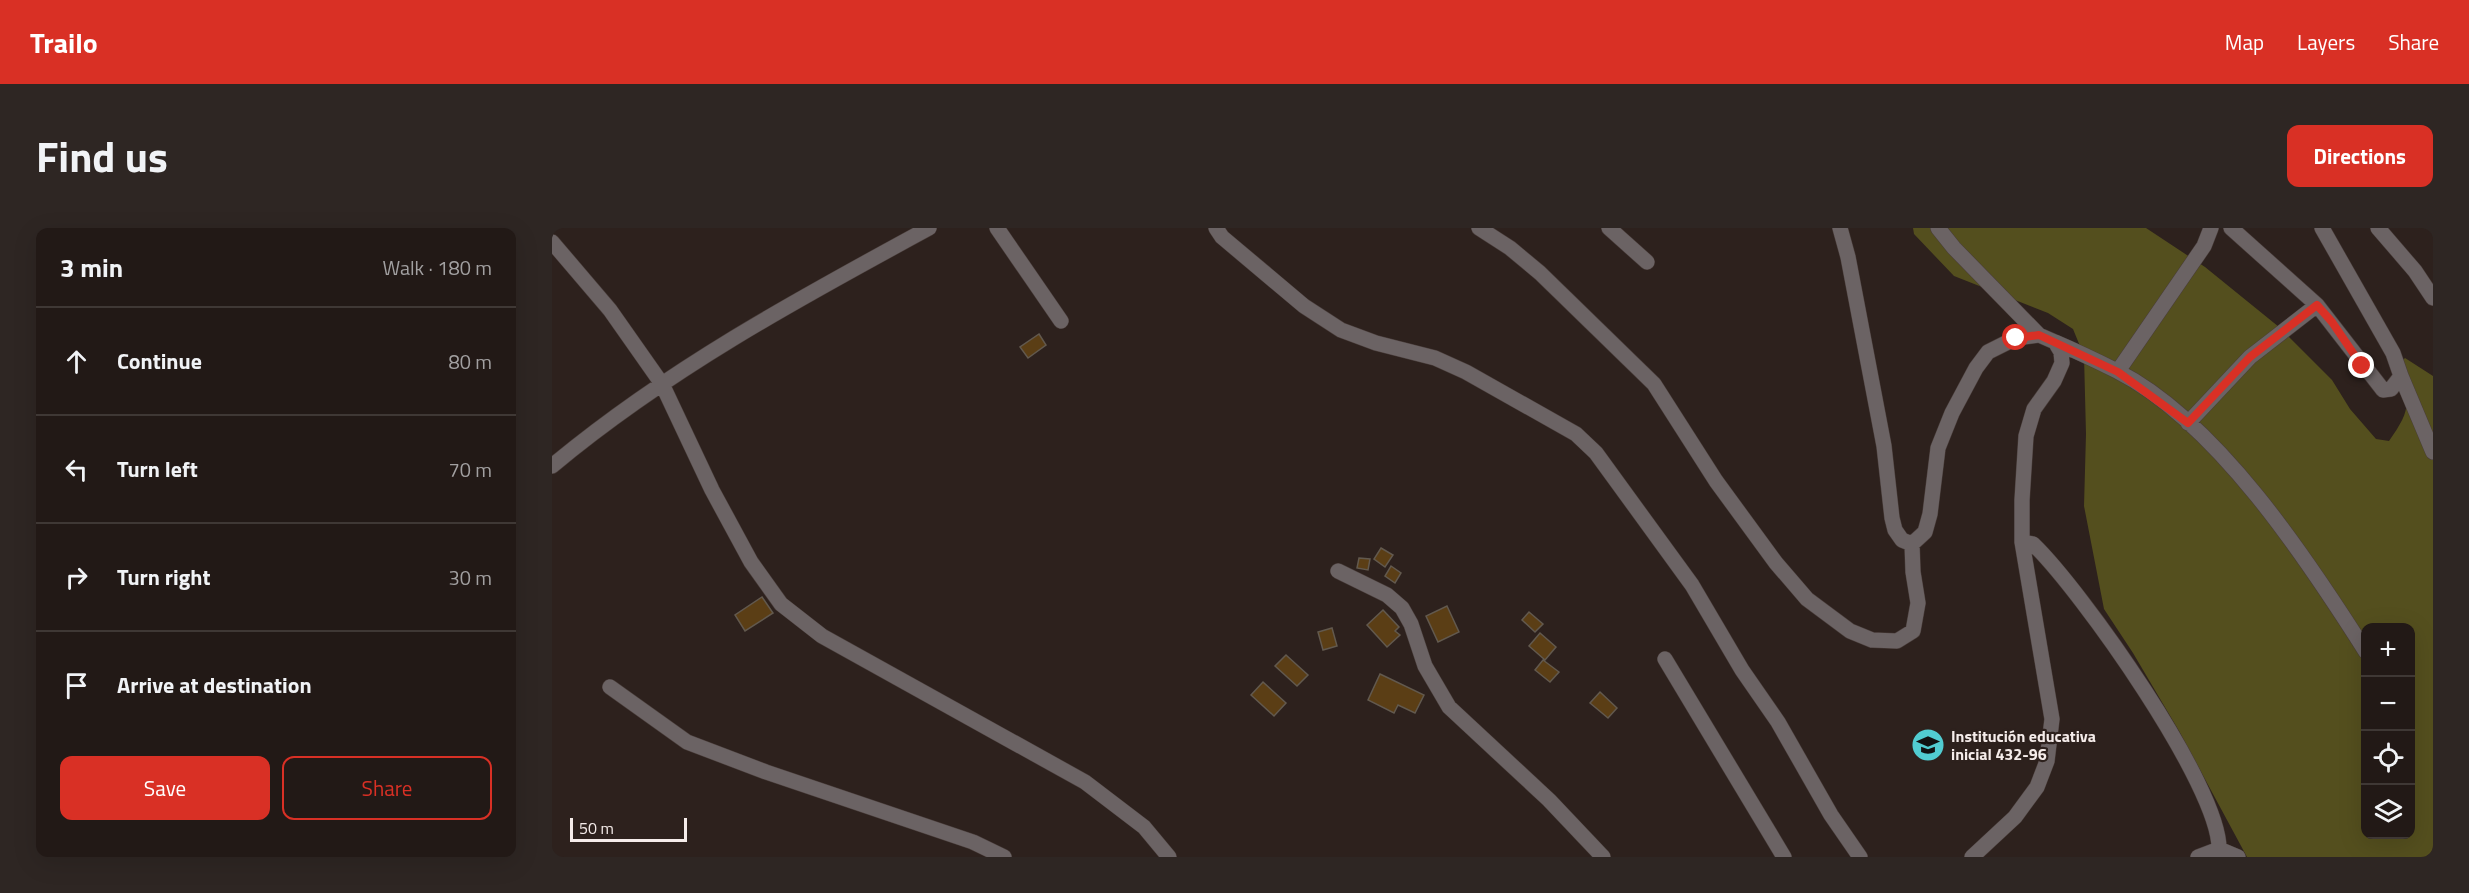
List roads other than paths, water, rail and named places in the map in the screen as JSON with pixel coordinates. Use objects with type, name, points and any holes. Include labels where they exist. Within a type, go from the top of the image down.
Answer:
[{"type":"street","points":[[552,466],[590,435],[662,384],[772,314],[929,228]]},
{"type":"street","points":[[997,228],[1061,321]]},
{"type":"street","points":[[1216,228],[1222,237],[1304,306],[1341,330],[1376,343],[1435,358],[1466,372],[1576,434],[1596,453],[1692,585],[1742,670],[1778,722],[1831,815],[1860,857]]},
{"type":"street","points":[[1479,228],[1510,248],[1540,273],[1654,384],[1716,481],[1776,563],[1807,599],[1850,631],[1882,642],[1897,641],[1913,631],[1918,603],[1913,572],[1912,544],[1925,532],[1930,514],[1938,448],[1952,413],[1988,352],[2016,338],[2039,335]]},
{"type":"street","points":[[1609,228],[1647,262]]},
{"type":"street","points":[[1840,228],[1848,256],[1880,424],[1892,518],[1895,530],[1902,540],[1912,544]]},
{"type":"street","points":[[1938,228],[1954,248],[2039,335],[2118,372],[2188,423],[2260,500],[2314,571],[2361,644]]},
{"type":"street","points":[[2118,372],[2204,246],[2211,228]]},
{"type":"street","points":[[2231,228],[2317,305],[2383,390],[2391,389],[2401,376]]},
{"type":"street","points":[[2322,228],[2393,353],[2433,452]]},
{"type":"street","points":[[2378,228],[2415,271],[2433,298]]},
{"type":"street","points":[[552,242],[610,310],[662,384],[712,490],[751,562],[781,604],[822,636],[1085,782],[1144,827],[1170,857]]},
{"type":"street","points":[[2188,423],[2250,357],[2317,305]]},
{"type":"street","points":[[1972,857],[2015,817],[2037,787],[2047,761],[2052,719],[2022,542],[2026,436],[2034,409],[2054,381],[2062,363],[2061,352],[2055,342]]},
{"type":"street","points":[[2022,542],[2032,544],[2076,591],[2168,729],[2210,808],[2219,837],[2219,849]]},
{"type":"street","points":[[1338,572],[1387,595],[1402,608],[1411,624],[1425,666],[1449,707],[1549,800],[1603,857]]},
{"type":"street","points":[[1665,658],[1784,857]]},
{"type":"street","points":[[610,687],[687,741],[766,772],[973,842],[1004,857]]},
{"type":"street","points":[[2198,857],[2219,849],[2238,857]]},
{"type":"place","name":"Institución educativa inicial 432-96","points":[[1928,745]]}]
